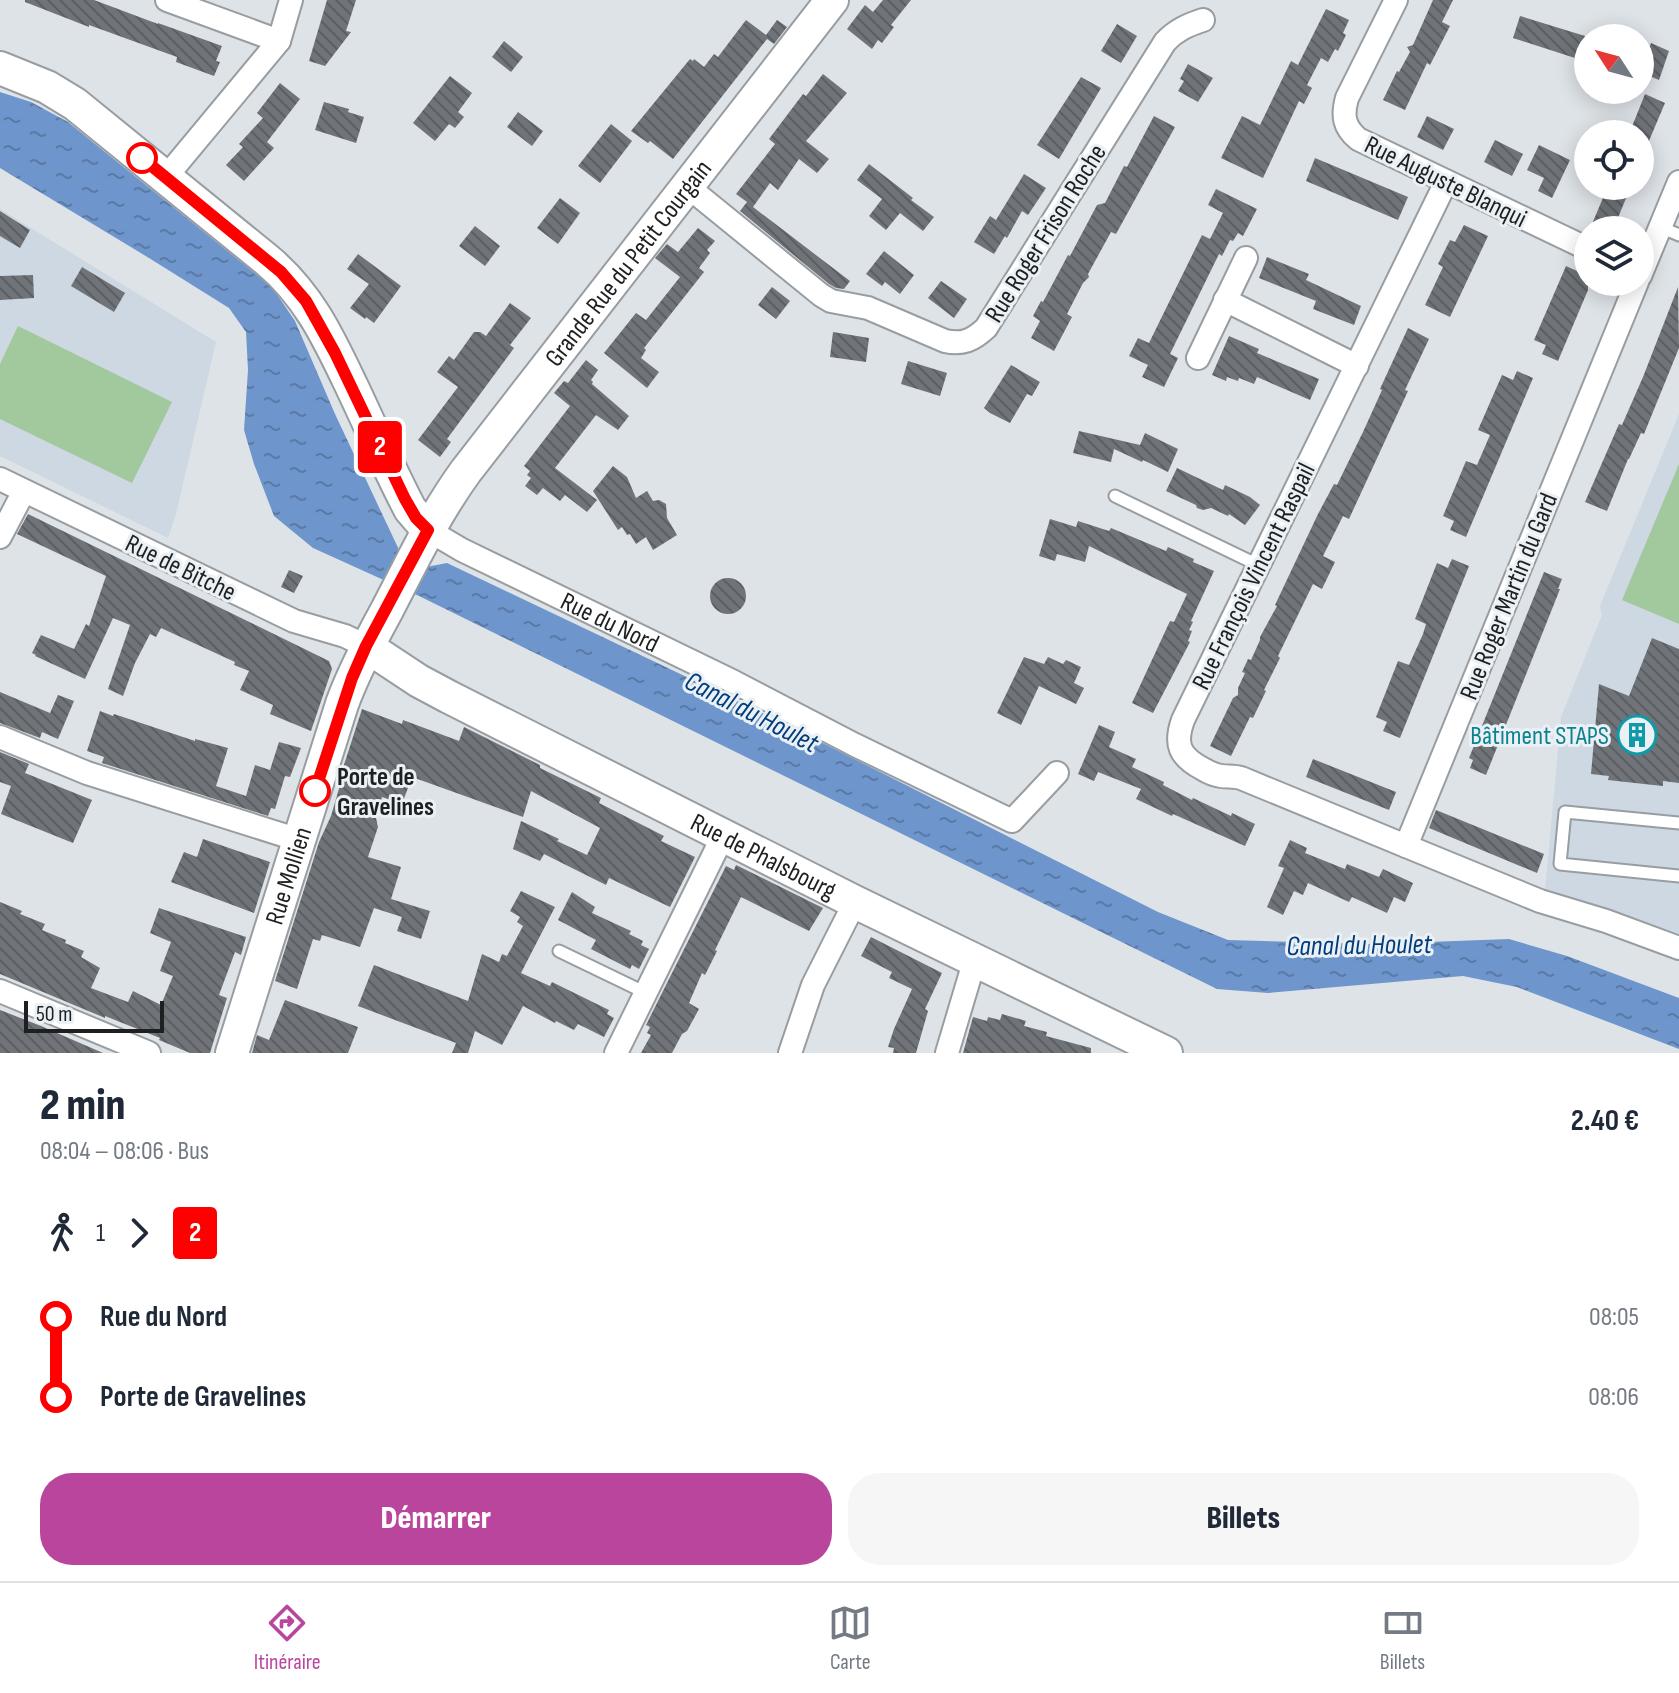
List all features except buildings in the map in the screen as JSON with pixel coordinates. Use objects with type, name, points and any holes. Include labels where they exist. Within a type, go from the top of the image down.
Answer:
[{"type":"street","points":[[167,0],[279,41]]},
{"type":"street","points":[[166,177],[279,41],[291,0]]},
{"type":"street","name":"Grande Rue du Petit Courgain","points":[[386,612],[421,543],[466,471],[832,0]]},
{"type":"street","name":"Rue Auguste Blanqui","points":[[1396,0],[1347,98],[1344,109],[1346,126],[1358,139],[1574,242]]},
{"type":"street","name":"Rue Roger Frison Roche","points":[[687,186],[831,301],[868,308],[945,341],[956,344],[968,342],[986,328],[1165,42],[1173,33],[1203,20]]},
{"type":"street","name":"Rue du Nord","points":[[0,68],[33,80],[87,113],[281,272],[306,301],[335,353],[416,518],[421,543],[462,550],[1012,821],[1057,773]]},
{"type":"street","name":"Rue François Vincent Raspail","points":[[1406,846],[1241,778],[1211,773],[1196,765],[1181,751],[1178,742],[1183,720],[1446,182]]},
{"type":"street","name":"Rue Roger Martin du Gard","points":[[1654,255],[1670,231],[1679,182]]},
{"type":"street","points":[[1198,358],[1246,258]]},
{"type":"street","name":"Rue Roger Martin du Gard","points":[[1406,846],[1632,296]]},
{"type":"street","points":[[1225,300],[1357,366]]},
{"type":"street","name":"Rue de Bitche","points":[[0,479],[294,621],[345,636],[366,646]]},
{"type":"street","points":[[0,537],[24,491]]},
{"type":"street","name":"Rue Mollien","points":[[232,1053],[342,704],[366,646],[386,612]]},
{"type":"street","name":"Rue de Phalsbourg","points":[[366,646],[431,687],[723,836],[1166,1053]]},
{"type":"street","points":[[0,737],[87,773],[299,840]]},
{"type":"street","points":[[616,1053],[723,836]]},
{"type":"street","points":[[1406,846],[1540,901],[1679,948]]},
{"type":"street","points":[[790,1053],[813,985],[855,902]]},
{"type":"street","points":[[947,1053],[975,959]]},
{"type":"street","points":[[0,991],[149,1053]]},
{"type":"lane","points":[[1115,496],[1258,565]]},
{"type":"lane","points":[[1679,823],[1565,812],[1560,864],[1679,876]]},
{"type":"lane","points":[[559,951],[646,993]]},
{"type":"shaded area","points":[[0,209],[216,342],[168,538],[0,456]]},
{"type":"shaded area","points":[[1679,414],[1679,934],[1545,891],[1561,717],[1602,615],[1600,606]]},
{"type":"green space","points":[[18,326],[172,402],[132,483],[0,419],[0,364]]},
{"type":"green space","points":[[1679,464],[1679,624],[1622,600]]},
{"type":"water","name":"Canal du Houlet","points":[[0,92],[31,102],[68,122],[272,287],[295,321],[401,554],[426,567],[447,563],[775,719],[1158,912],[1228,940],[1374,944],[1509,939],[1567,956],[1679,998],[1679,1049],[1517,987],[1463,976],[1268,993],[1217,989],[419,596],[313,548],[274,516],[254,464],[244,430],[248,370],[246,332],[229,308],[0,168]]},
{"type":"bus line","name":"2","points":[[142,158],[294,285],[335,353],[405,499],[416,518],[428,530],[352,678],[315,791]]},
{"type":"place","name":"Bâtiment STAPS","points":[[1637,735]]},
{"type":"place","name":"Porte de Gravelines","points":[[315,791]]}]
